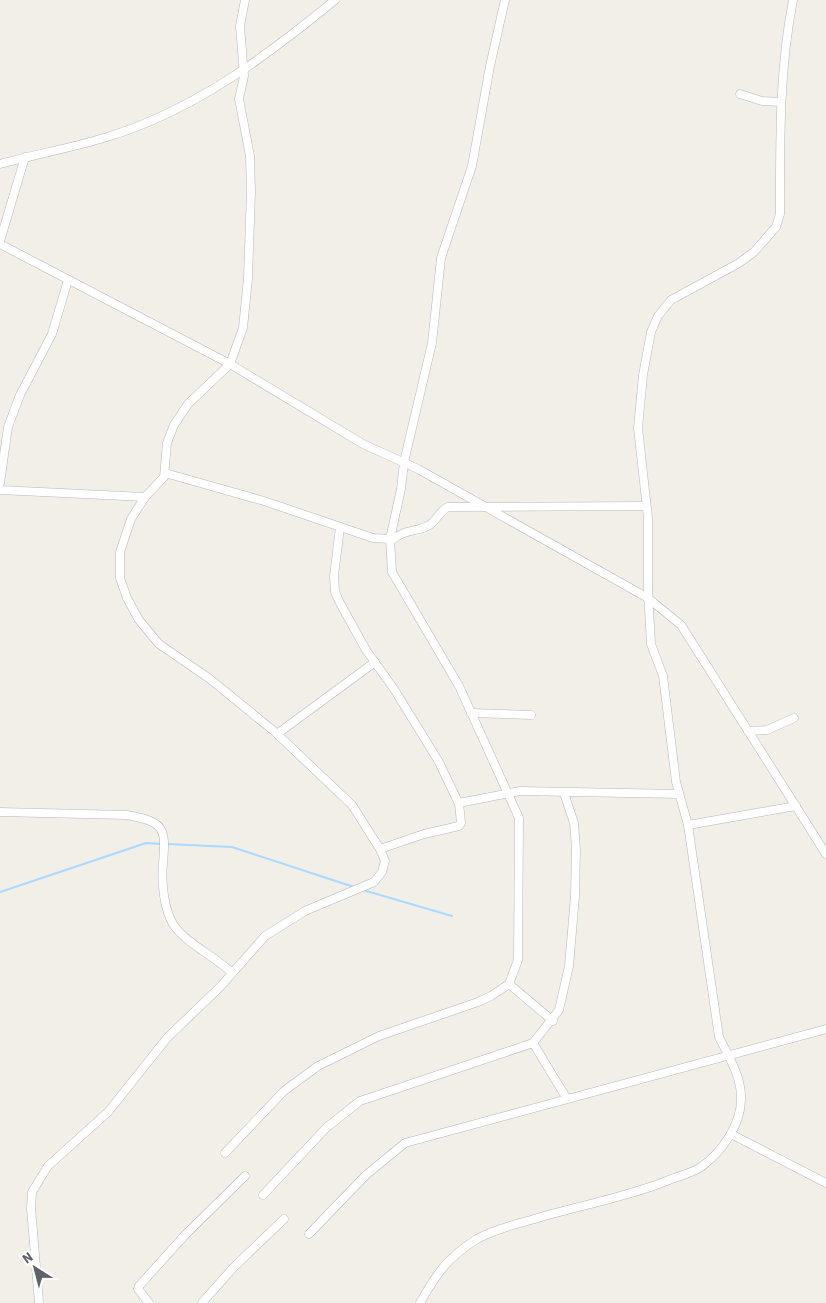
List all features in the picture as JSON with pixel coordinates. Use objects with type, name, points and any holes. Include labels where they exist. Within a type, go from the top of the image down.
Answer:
[{"type":"street","points":[[39,1303],[31,1208],[32,1192],[42,1174],[59,1155],[108,1112],[140,1070],[173,1032],[220,988],[265,936],[285,922],[374,882],[382,872],[385,861],[380,849],[352,804],[277,734],[210,679],[159,644],[139,620],[127,598],[120,578],[120,552],[131,520],[145,497],[166,473],[167,443],[174,425],[188,404],[230,364],[243,328],[250,238],[250,156],[239,99],[244,69],[240,26],[245,0]]},
{"type":"street","points":[[0,164],[108,137],[151,120],[244,69],[296,32],[335,0]]},
{"type":"street","points":[[225,1153],[284,1091],[318,1066],[379,1036],[478,1002],[509,984],[518,960],[519,818],[445,661],[392,572],[390,540],[401,488],[404,462],[432,343],[441,258],[472,166],[490,66],[505,0]]},
{"type":"street","points":[[420,1303],[437,1272],[478,1238],[506,1227],[659,1185],[700,1168],[717,1153],[731,1134],[739,1114],[741,1098],[739,1084],[728,1054],[719,1037],[688,825],[679,794],[662,676],[651,644],[646,506],[638,428],[643,375],[651,332],[658,316],[671,300],[739,263],[754,252],[776,227],[780,214],[781,102],[786,38],[793,0]]},
{"type":"street","points":[[740,94],[762,101],[781,102]]},
{"type":"street","points":[[24,157],[0,243],[230,364],[363,444],[404,462],[648,598],[681,625],[826,854]]},
{"type":"street","points":[[0,483],[8,427],[20,395],[52,334],[68,280]]},
{"type":"street","points":[[166,473],[340,526],[373,538],[390,540],[399,534],[428,526],[436,519],[441,510],[448,506],[646,506]]},
{"type":"street","points":[[0,490],[145,497]]},
{"type":"street","points":[[340,526],[335,556],[336,592],[366,650],[394,689],[438,762],[459,804],[462,823],[459,826],[424,834],[380,849]]},
{"type":"street","points":[[277,734],[375,662]]},
{"type":"street","points":[[471,713],[531,715]]},
{"type":"street","points":[[748,731],[768,730],[794,718]]},
{"type":"street","points":[[459,804],[520,791],[679,794]]},
{"type":"street","points":[[263,1195],[326,1128],[360,1101],[533,1043],[553,1021],[563,997],[569,966],[575,896],[576,849],[574,823],[564,793]]},
{"type":"street","points":[[688,825],[796,806]]},
{"type":"street","points":[[0,812],[127,815],[148,819],[156,824],[164,836],[164,891],[173,925],[185,937],[232,972]]},
{"type":"street","points":[[509,984],[553,1021]]},
{"type":"street","points":[[309,1234],[366,1175],[405,1143],[826,1029]]},
{"type":"street","points":[[533,1043],[567,1099]]},
{"type":"street","points":[[731,1134],[826,1183]]},
{"type":"street","points":[[149,1303],[138,1289],[138,1286],[185,1235],[245,1176]]},
{"type":"street","points":[[202,1303],[233,1268],[284,1219]]},
{"type":"waterway","points":[[0,892],[146,843],[163,844]]},
{"type":"waterway","points":[[167,844],[232,847],[354,887]]},
{"type":"waterway","points":[[363,890],[452,916]]}]
